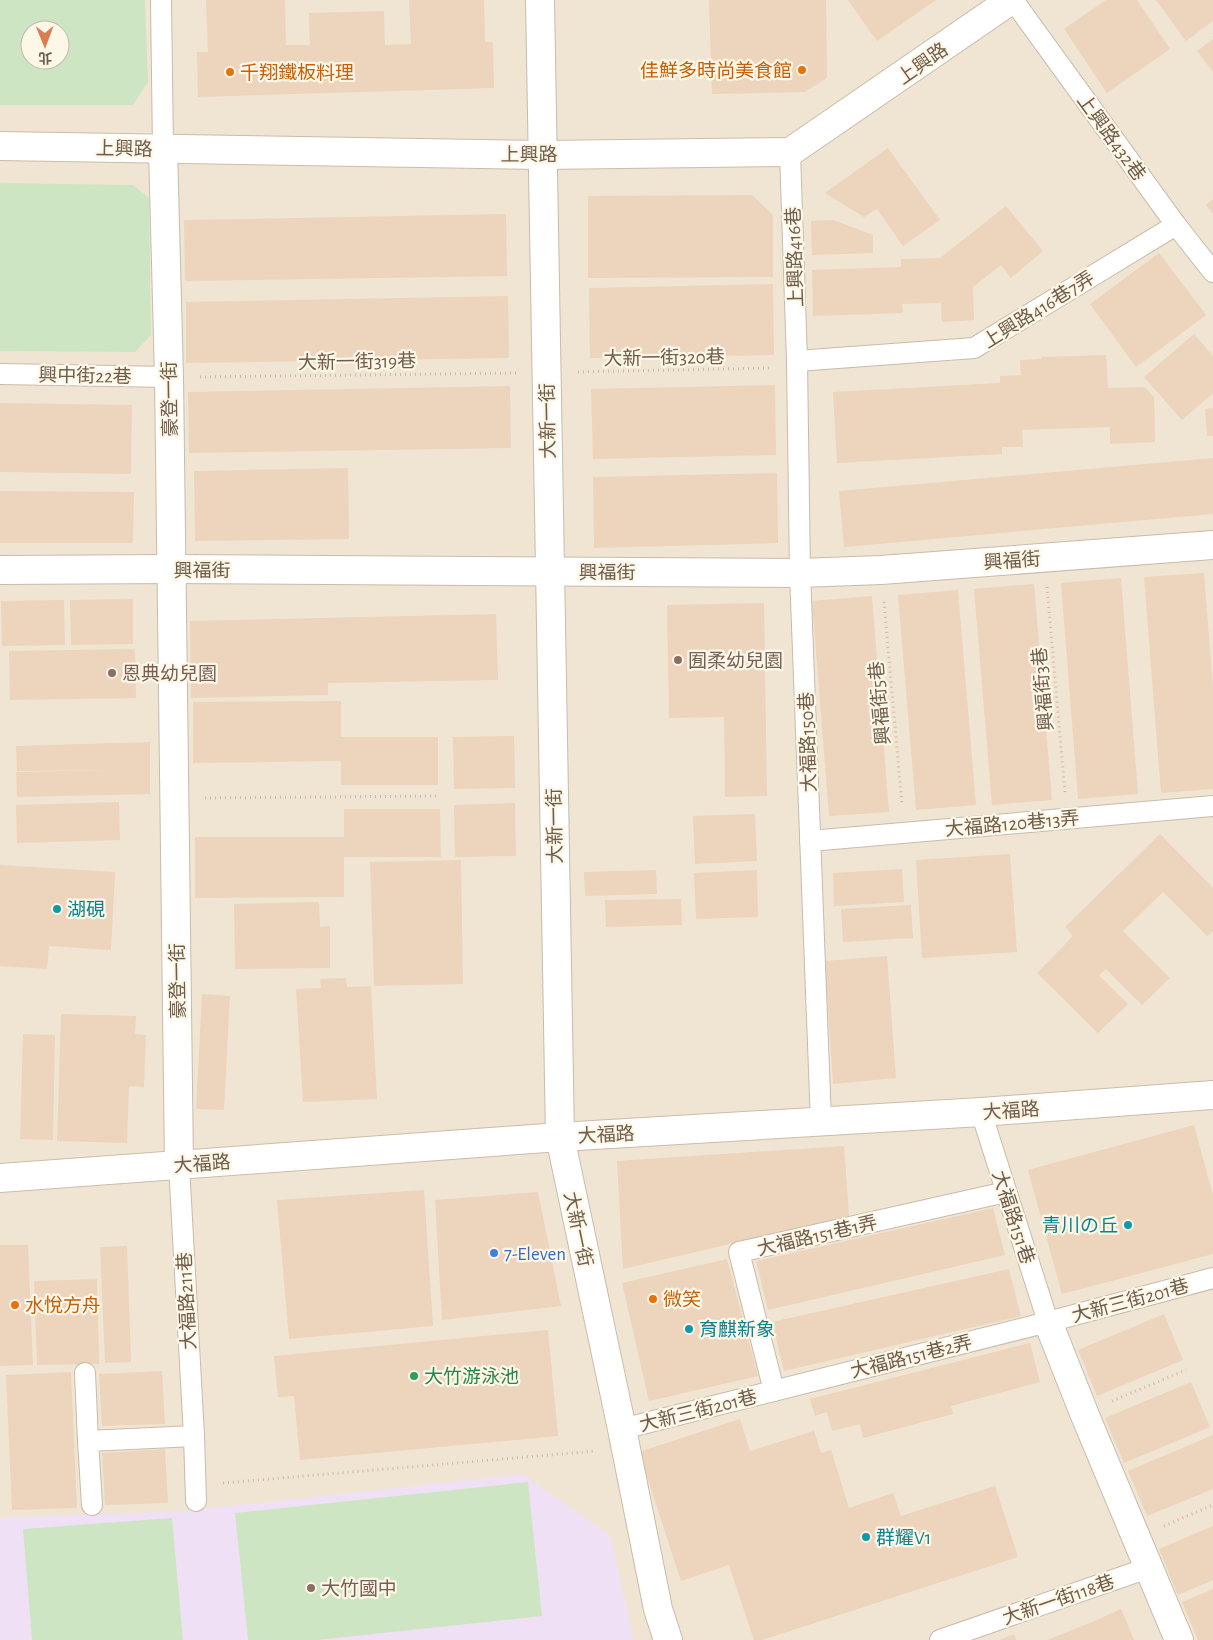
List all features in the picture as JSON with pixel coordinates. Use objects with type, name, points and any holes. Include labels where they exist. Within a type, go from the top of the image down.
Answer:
[{"type":"street","name":"大新一街","points":[[540,0],[560,1137],[658,1609],[668,1640]]},
{"type":"street","name":"上興路","points":[[0,146],[542,155],[790,152],[1012,0]]},
{"type":"street","name":"豪登一街","points":[[163,149],[169,377],[179,1165]]},
{"type":"street","name":"興福街","points":[[0,570],[800,573],[881,570],[1213,545]]},
{"type":"street","name":"大福路","points":[[0,1178],[560,1137],[981,1112],[1213,1095]]},
{"type":"street","points":[[1048,1322],[1179,1640]]},
{"type":"lane","name":"豪登一街","points":[[161,0],[163,149]]},
{"type":"lane","name":"上興路432巷","points":[[1012,0],[1213,272]]},
{"type":"lane","name":"上興路416巷","points":[[790,152],[797,361]]},
{"type":"lane","name":"上興路416巷7弄","points":[[797,361],[974,348],[1176,224]]},
{"type":"lane","name":"大福路150巷","points":[[797,361],[800,573],[821,1122]]},
{"type":"lane","name":"興中街22巷","points":[[0,374],[169,377]]},
{"type":"lane","name":"大福路120巷13弄","points":[[810,841],[1213,806]]},
{"type":"lane","name":"大福路151巷","points":[[981,1112],[1048,1322]]},
{"type":"lane","name":"大福路211巷","points":[[179,1165],[196,1493]]},
{"type":"lane","name":"大福路151巷1弄","points":[[774,1391],[739,1252],[1006,1192]]},
{"type":"lane","name":"大新三街201巷","points":[[1048,1322],[1213,1278]]},
{"type":"lane","name":"大福路151巷2弄","points":[[774,1391],[1048,1322]]},
{"type":"lane","points":[[85,1373],[92,1505]]},
{"type":"lane","name":"大新三街201巷","points":[[624,1438],[774,1391]]},
{"type":"lane","points":[[88,1441],[194,1436]]},
{"type":"lane","name":"大新一街118巷","points":[[940,1640],[1148,1568]]},
{"type":"path","name":"大新一街320巷","points":[[546,373],[772,368]]},
{"type":"path","name":"大新一街319巷","points":[[169,377],[546,373]]},
{"type":"path","name":"興福街3巷","points":[[1045,558],[1067,818]]},
{"type":"path","name":"興福街5巷","points":[[881,570],[904,833]]},
{"type":"path","points":[[174,798],[437,796]]},
{"type":"path","points":[[1084,1413],[1186,1370]]},
{"type":"path","points":[[196,1493],[624,1438]]},
{"type":"path","points":[[1136,1538],[1213,1505]]},
{"type":"shaded area","points":[[0,0],[1213,0],[1213,1640],[0,1640]]},
{"type":"shaded area","name":"大竹國中","points":[[522,1474],[610,1535],[634,1640],[0,1640],[0,1518],[185,1511]]},
{"type":"green space","points":[[0,0],[145,0],[148,82],[133,105],[0,105]]},
{"type":"green space","points":[[0,183],[133,185],[149,198],[151,335],[135,352],[0,351]]},
{"type":"green space","points":[[528,1482],[542,1616],[317,1640],[248,1640],[235,1513]]},
{"type":"green space","points":[[172,1518],[183,1640],[32,1640],[23,1529]]},
{"type":"building","points":[[206,0],[285,0],[286,45],[310,45],[309,13],[384,11],[385,45],[411,44],[409,0],[484,0],[485,42],[493,42],[494,88],[198,97],[197,52],[208,52]]},
{"type":"building","points":[[709,0],[826,0],[827,78],[805,92],[712,94]]},
{"type":"building","points":[[848,0],[936,0],[877,41]]},
{"type":"building","points":[[1106,0],[1137,0],[1170,49],[1107,93],[1064,29]]},
{"type":"building","points":[[1156,0],[1213,0],[1213,21],[1186,41]]},
{"type":"building","points":[[1213,39],[1213,72],[1197,51]]},
{"type":"building","points":[[888,148],[940,220],[903,246],[877,209],[864,217],[825,193]]},
{"type":"building","points":[[752,195],[773,215],[773,277],[588,278],[588,196]]},
{"type":"building","points":[[1213,199],[1213,214],[1206,205]]},
{"type":"building","points":[[1006,206],[1043,251],[1011,278],[1001,265],[973,287],[974,320],[942,322],[941,303],[902,304],[903,313],[813,316],[812,270],[901,267],[901,259],[940,258]]},
{"type":"building","points":[[506,214],[507,276],[185,281],[184,220]]},
{"type":"building","points":[[833,220],[873,235],[873,253],[812,255],[811,221]]},
{"type":"building","points":[[1159,253],[1206,315],[1136,367],[1090,304]]},
{"type":"building","points":[[773,284],[774,355],[590,358],[589,288]]},
{"type":"building","points":[[508,296],[509,358],[186,363],[186,302]]},
{"type":"building","points":[[1194,334],[1213,356],[1213,393],[1182,420],[1144,377]]},
{"type":"building","points":[[1106,355],[1108,388],[1144,387],[1154,397],[1155,442],[1110,444],[1110,427],[1022,430],[1023,447],[1002,447],[1002,454],[837,463],[833,392],[1000,383],[1000,376],[1021,375],[1020,360],[1041,359],[1041,357]]},
{"type":"building","points":[[775,385],[776,455],[593,459],[591,389]]},
{"type":"building","points":[[510,386],[511,448],[189,453],[188,392]]},
{"type":"building","points":[[0,403],[132,405],[131,474],[0,472]]},
{"type":"building","points":[[1213,408],[1213,436],[1207,436],[1205,409]]},
{"type":"building","points":[[1213,458],[1213,514],[844,547],[839,491]]},
{"type":"building","points":[[348,468],[349,539],[195,541],[194,471]]},
{"type":"building","points":[[777,473],[778,543],[594,548],[593,477]]},
{"type":"building","points":[[0,491],[134,492],[133,543],[0,543]]},
{"type":"building","points":[[1204,573],[1213,687],[1213,789],[1161,793],[1144,577]]},
{"type":"building","points":[[1121,578],[1138,794],[1078,799],[1061,583]]},
{"type":"building","points":[[1034,584],[1052,800],[992,805],[974,589]]},
{"type":"building","points":[[958,590],[976,805],[916,810],[898,595]]},
{"type":"building","points":[[872,596],[889,812],[829,816],[812,601]]},
{"type":"building","points":[[133,599],[133,644],[71,645],[70,600]]},
{"type":"building","points":[[64,600],[65,645],[2,646],[1,601]]},
{"type":"building","points":[[764,603],[767,796],[725,797],[724,717],[669,718],[667,605]]},
{"type":"building","points":[[496,614],[498,680],[328,683],[328,695],[191,698],[190,621]]},
{"type":"building","points":[[135,649],[136,698],[10,700],[9,651]]},
{"type":"building","points":[[341,701],[341,737],[438,737],[438,785],[341,785],[341,761],[193,763],[193,702]]},
{"type":"building","points":[[514,736],[515,788],[454,789],[453,737]]},
{"type":"building","points":[[150,742],[150,794],[17,797],[16,772],[108,770],[17,771],[16,746]]},
{"type":"building","points":[[119,802],[120,840],[17,843],[16,805]]},
{"type":"building","points":[[515,803],[516,856],[455,857],[454,805]]},
{"type":"building","points":[[344,809],[440,809],[441,857],[344,857],[344,897],[195,898],[195,837],[344,837]]},
{"type":"building","points":[[755,814],[757,861],[695,864],[693,816]]},
{"type":"building","points":[[1160,834],[1213,888],[1213,931],[1207,936],[1163,892],[1123,931],[1170,978],[1142,1005],[1106,969],[1099,975],[1128,1004],[1098,1033],[1037,973],[1073,936],[1065,927]]},
{"type":"building","points":[[1010,854],[1017,952],[922,958],[916,860]]},
{"type":"building","points":[[461,860],[463,984],[374,986],[370,862]]},
{"type":"building","name":"湖硯","points":[[0,865],[115,872],[111,950],[49,946],[47,969],[0,966]]},
{"type":"building","points":[[902,869],[904,902],[834,906],[833,873]]},
{"type":"building","points":[[656,870],[657,894],[585,896],[584,872]]},
{"type":"building","points":[[757,870],[758,917],[696,919],[694,873]]},
{"type":"building","points":[[681,899],[682,925],[606,927],[605,900]]},
{"type":"building","points":[[319,902],[320,927],[330,926],[330,968],[235,969],[234,904]]},
{"type":"building","points":[[911,905],[913,938],[843,942],[841,909]]},
{"type":"building","points":[[887,956],[896,1078],[833,1084],[825,961]]},
{"type":"building","points":[[346,978],[347,987],[371,986],[377,1099],[303,1102],[296,989],[321,988],[320,979]]},
{"type":"building","points":[[202,994],[230,996],[224,1110],[196,1109]]},
{"type":"building","points":[[61,1014],[136,1016],[135,1034],[146,1035],[144,1087],[129,1086],[127,1143],[57,1141]]},
{"type":"building","points":[[23,1034],[55,1035],[53,1140],[20,1139]]},
{"type":"building","name":"青川の丘","points":[[1194,1125],[1213,1195],[1213,1254],[1062,1294],[1028,1170]]},
{"type":"building","points":[[844,1146],[849,1216],[623,1269],[617,1161]]},
{"type":"building","points":[[424,1190],[433,1326],[289,1339],[277,1200]]},
{"type":"building","name":"7-Eleven","points":[[538,1192],[561,1306],[442,1320],[435,1200]]},
{"type":"building","points":[[993,1208],[1005,1255],[768,1310],[756,1261]]},
{"type":"building","name":"水悅方舟","points":[[0,1245],[28,1245],[33,1365],[0,1366]]},
{"type":"building","points":[[127,1246],[131,1362],[105,1363],[100,1247]]},
{"type":"building","name":"育麒新象","points":[[727,1259],[758,1376],[649,1401],[622,1283]]},
{"type":"building","points":[[1009,1269],[1021,1316],[784,1371],[772,1322]]},
{"type":"building","points":[[97,1279],[99,1364],[37,1365],[34,1281]]},
{"type":"building","points":[[1164,1314],[1183,1360],[1097,1396],[1078,1350]]},
{"type":"building","name":"大竹游泳池","points":[[548,1330],[558,1436],[300,1460],[294,1396],[278,1397],[274,1356]]},
{"type":"building","points":[[1030,1343],[1040,1382],[951,1406],[953,1414],[863,1438],[860,1424],[832,1431],[827,1412],[815,1416],[810,1399]]},
{"type":"building","points":[[162,1371],[165,1424],[102,1426],[99,1374]]},
{"type":"building","points":[[71,1372],[77,1508],[12,1510],[6,1375]]},
{"type":"building","points":[[1191,1382],[1210,1427],[1124,1463],[1105,1418]]},
{"type":"building","name":"群耀V1","points":[[740,1419],[750,1451],[814,1431],[821,1453],[831,1450],[849,1508],[893,1493],[901,1516],[995,1486],[1018,1557],[762,1640],[754,1640],[729,1565],[681,1581],[639,1452]]},
{"type":"building","points":[[1213,1435],[1213,1489],[1147,1516],[1128,1471]]},
{"type":"building","points":[[165,1449],[168,1503],[105,1505],[102,1453]]},
{"type":"building","points":[[1213,1526],[1213,1580],[1178,1595],[1159,1549]]},
{"type":"building","points":[[1213,1589],[1213,1640],[1198,1640],[1182,1602]]},
{"type":"building","points":[[1121,1609],[1134,1640],[1047,1640],[1097,1620]]},
{"type":"building","points":[[1014,1634],[1016,1640],[999,1640]]},
{"type":"place","name":"佳鮮多時尚美食館","points":[[802,70]]},
{"type":"place","name":"千翔鐵板料理","points":[[230,72]]},
{"type":"place","name":"囿柔幼兒園","points":[[678,660]]},
{"type":"place","name":"恩典幼兒園","points":[[112,673]]},
{"type":"place","name":"湖硯","points":[[57,909]]},
{"type":"place","name":"青川の丘","points":[[1128,1225]]},
{"type":"place","name":"7-Eleven","points":[[494,1253]]},
{"type":"place","name":"微笑","points":[[653,1299]]},
{"type":"place","name":"水悅方舟","points":[[15,1305]]},
{"type":"place","name":"育麒新象","points":[[689,1329]]},
{"type":"place","name":"大竹游泳池","points":[[414,1376]]},
{"type":"place","name":"群耀V1","points":[[866,1537]]},
{"type":"place","name":"大竹國中","points":[[311,1588]]}]
